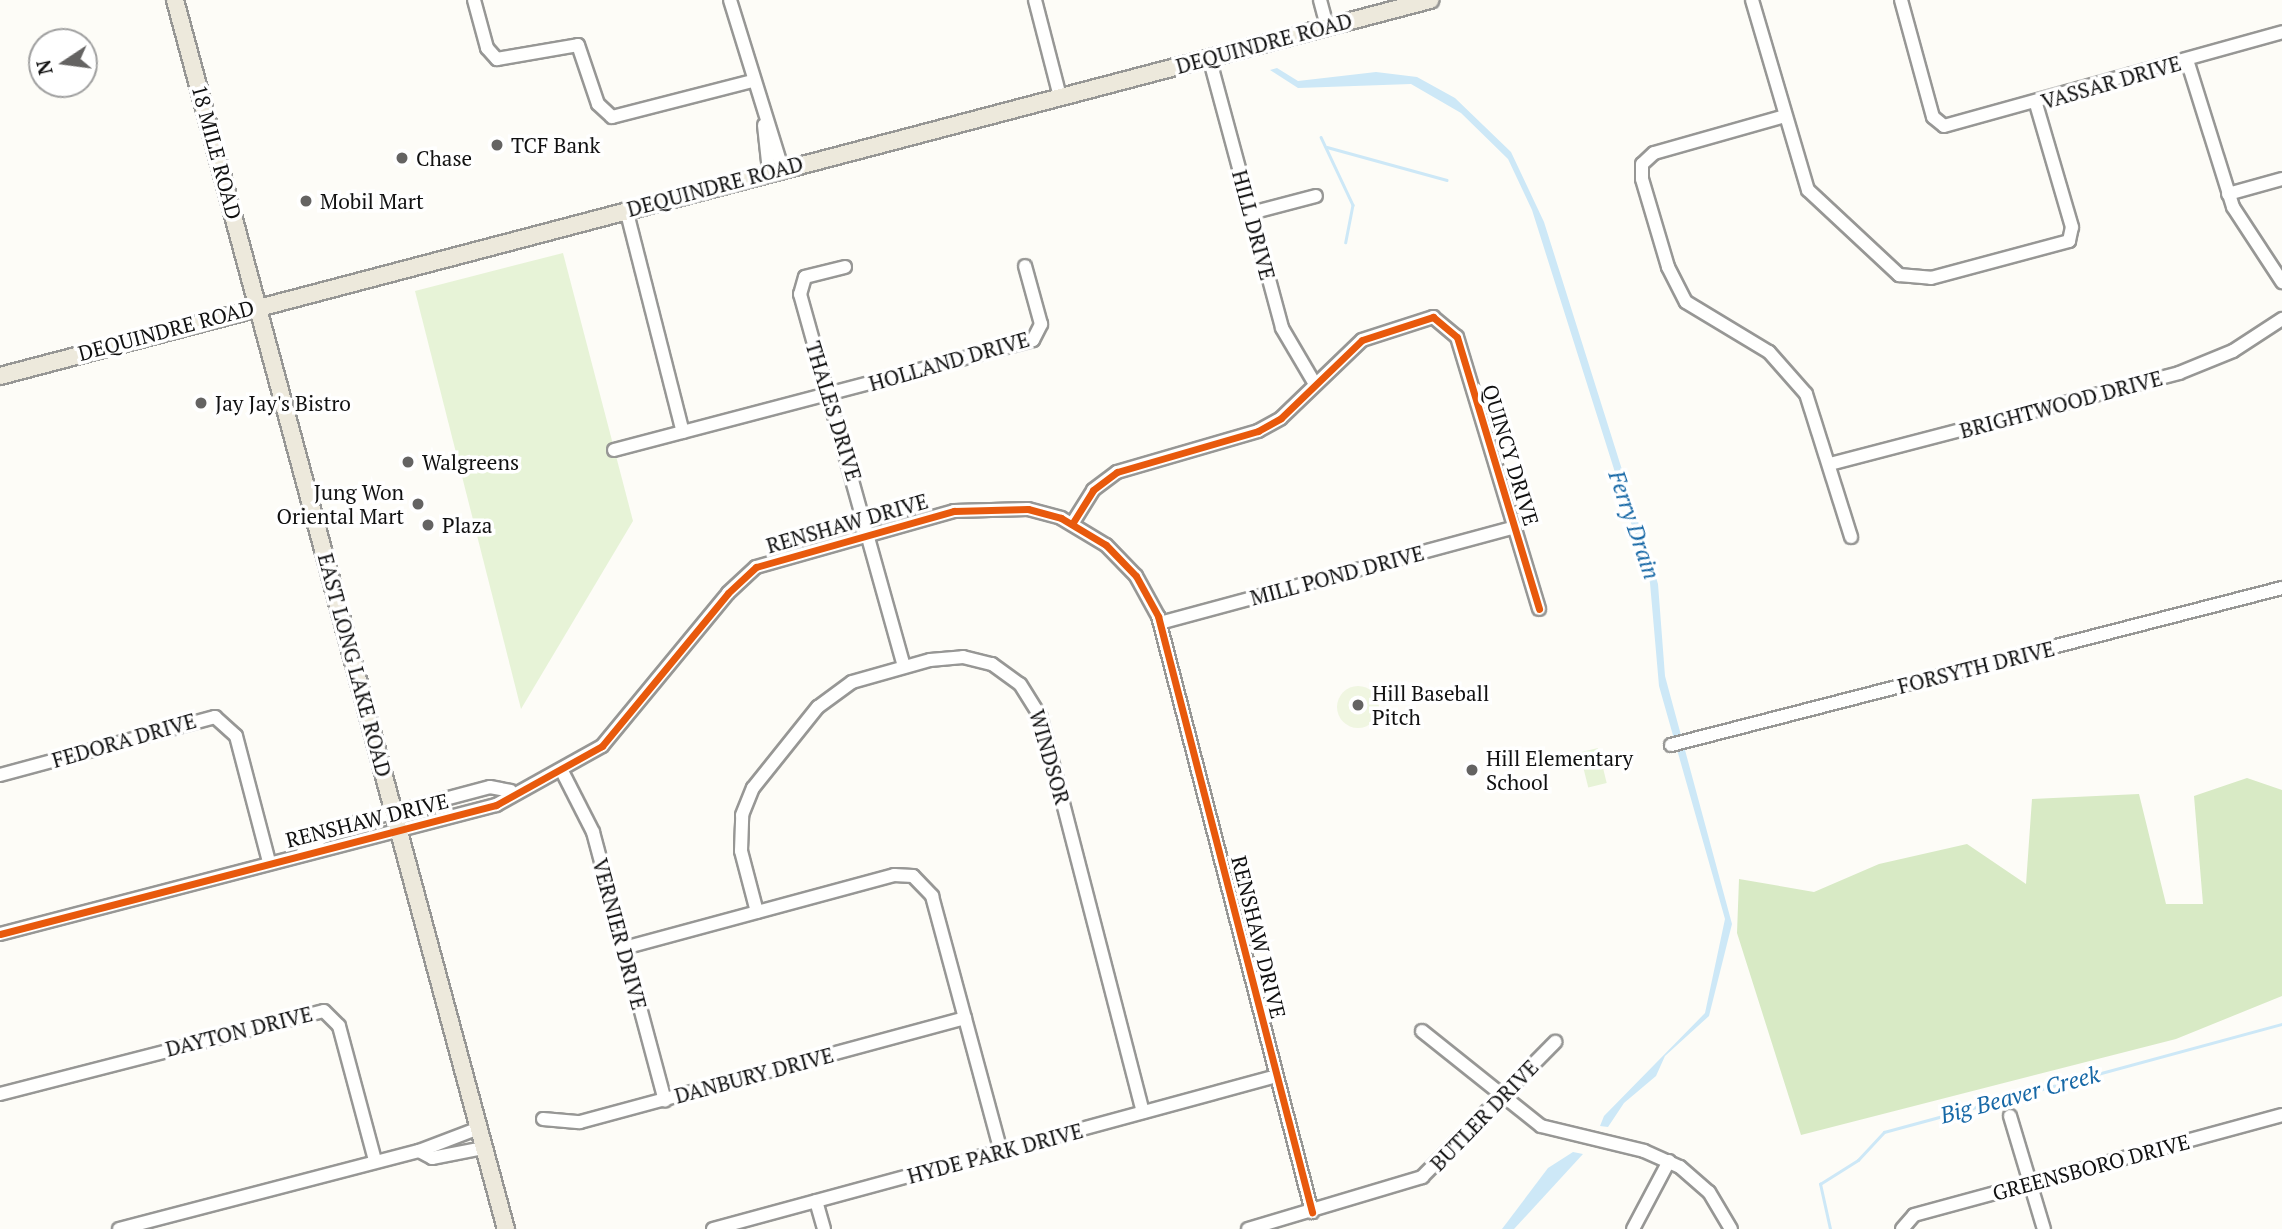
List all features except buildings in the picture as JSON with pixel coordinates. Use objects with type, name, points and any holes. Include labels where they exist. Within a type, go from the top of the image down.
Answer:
[{"type":"main road","name":"18 MILE ROAD","points":[[175,0],[259,304]]},
{"type":"main road","name":"DEQUINDRE ROAD","points":[[0,376],[259,304],[1430,0]]},
{"type":"main road","name":"EAST LONG LAKE ROAD","points":[[259,304],[506,1229]]},
{"type":"street","points":[[474,0],[487,48],[497,59],[578,45],[598,104],[612,117],[752,81]]},
{"type":"street","points":[[730,0],[775,170]]},
{"type":"street","points":[[1035,0],[1060,97]]},
{"type":"street","points":[[1320,0],[1327,27]]},
{"type":"street","points":[[1752,0],[1812,198],[1894,273],[1931,278],[2072,236],[2036,104]]},
{"type":"street","name":"VASSAR DRIVE","points":[[1901,0],[1940,125],[2036,104],[2282,32]]},
{"type":"street","name":"HILL DRIVE","points":[[1209,57],[1282,328],[1315,384]]},
{"type":"street","points":[[2187,60],[2228,194],[2250,240],[2282,282]]},
{"type":"street","points":[[1785,116],[1654,153],[1642,164],[1642,179],[1678,291],[1695,310],[1761,345],[1791,373],[1812,407],[1851,537]]},
{"type":"street","points":[[2228,194],[2282,179]]},
{"type":"street","points":[[1251,213],[1316,196]]},
{"type":"street","points":[[626,209],[683,432]]},
{"type":"street","name":"HOLLAND DRIVE","points":[[614,450],[826,395],[1040,334],[1026,266]]},
{"type":"street","name":"THALES DRIVE","points":[[845,267],[805,277],[799,287],[826,395],[869,533],[904,667]]},
{"type":"street","name":"QUINCY DRIVE","points":[[1315,384],[1362,340],[1411,321],[1438,319],[1457,337],[1539,608]]},
{"type":"street","name":"BRIGHTWOOD DRIVE","points":[[1830,464],[2179,373],[2233,351],[2282,319]]},
{"type":"street","points":[[1072,524],[1093,490],[1117,472],[1258,431],[1315,384]]},
{"type":"street","name":"RENSHAW DRIVE","points":[[0,934],[303,852],[400,831],[496,805],[511,791],[563,773],[602,746],[743,576],[777,558],[869,533],[988,506],[1028,509],[1072,524],[1128,566],[1160,623],[1311,1212]]},
{"type":"street","name":"MILL POND DRIVE","points":[[1160,623],[1515,527]]},
{"type":"street","name":"FORSYTH DRIVE","points":[[1672,745],[2282,588]]},
{"type":"street","name":"WINDSOR","points":[[757,912],[740,832],[753,788],[829,698],[862,678],[904,667],[953,656],[983,661],[1011,676],[1034,702],[1143,1112]]},
{"type":"street","name":"FEDORA DRIVE","points":[[0,775],[215,717],[236,736],[269,862]]},
{"type":"street","name":"VERNIER DRIVE","points":[[563,773],[593,832],[665,1100]]},
{"type":"street","name":"RENSHAW DRIVE","points":[[303,852],[332,830],[490,787],[511,791]]},
{"type":"street","points":[[624,948],[894,875],[914,876],[932,896],[1002,1151]]},
{"type":"street","name":"DAYTON DRIVE","points":[[0,1094],[324,1011],[339,1026],[375,1160]]},
{"type":"street","name":"DANBURY DRIVE","points":[[543,1119],[580,1122],[965,1018]]},
{"type":"street","points":[[1422,1031],[1503,1098],[1559,1134],[1669,1161],[1709,1192],[1731,1229]]},
{"type":"street","name":"BUTLER DRIVE","points":[[1248,1229],[1422,1177],[1503,1098],[1555,1042]]},
{"type":"street","name":"HYDE PARK DRIVE","points":[[713,1229],[1277,1076]]},
{"type":"street","name":"GREENSBORO DRIVE","points":[[1903,1226],[1914,1214],[2282,1115]]},
{"type":"street","points":[[2010,1116],[2044,1229]]},
{"type":"street","points":[[118,1229],[375,1160],[419,1151],[479,1128]]},
{"type":"street","points":[[419,1151],[432,1157],[484,1148]]},
{"type":"street","points":[[1633,1229],[1669,1161]]},
{"type":"street","points":[[816,1201],[824,1229]]},
{"type":"green space","points":[[563,253],[633,521],[521,709],[415,291]]},
{"type":"green space","name":"Hill Baseball Pitch","points":[[1358,686],[1373,692],[1379,707],[1373,722],[1358,728],[1343,722],[1337,707],[1343,692]]},
{"type":"green space","points":[[1598,748],[1607,783],[1588,788],[1580,753]]},
{"type":"green space","points":[[2247,778],[2282,790],[2282,996],[2176,1039],[1801,1135],[1737,933],[1739,879],[1814,892],[1879,864],[1967,844],[2026,884],[2032,799],[2139,794],[2166,904],[2203,904],[2194,796]]},
{"type":"water","name":"Ferry Drain","points":[[1277,68],[1298,81],[1376,72],[1417,77],[1455,98],[1511,152],[1544,222],[1658,584],[1665,676],[1732,924],[1709,1016],[1665,1056],[1656,1076],[1624,1103],[1608,1127],[1600,1126],[1604,1116],[1705,1013],[1725,919],[1659,686],[1650,583],[1532,210],[1508,159],[1461,113],[1411,84],[1298,88],[1270,70]]},
{"type":"water","points":[[1573,1152],[1583,1154],[1514,1229],[1502,1229],[1548,1168]]},
{"type":"waterway","points":[[1321,137],[1353,205],[1346,242]]},
{"type":"waterway","points":[[1327,147],[1447,180]]},
{"type":"waterway","name":"Big Beaver Creek","points":[[1830,1229],[1820,1184],[1858,1160],[1884,1132],[2282,1024]]},
{"type":"cycle path","points":[[1072,524],[1093,490],[1117,472],[1258,431],[1281,418],[1362,340],[1433,317],[1457,337],[1539,609]]},
{"type":"cycle path","points":[[0,934],[496,805],[602,746],[728,593],[756,567],[954,511],[1028,509],[1061,518],[1106,545],[1136,576],[1158,616],[1312,1212]]},
{"type":"place","name":"TCF Bank","points":[[497,145]]},
{"type":"place","name":"Chase","points":[[402,158]]},
{"type":"place","name":"Mobil Mart","points":[[306,201]]},
{"type":"place","name":"Jay Jay's Bistro","points":[[201,403]]},
{"type":"place","name":"Walgreens","points":[[408,462]]},
{"type":"place","name":"Jung Won Oriental Mart","points":[[418,504]]},
{"type":"place","name":"Plaza","points":[[428,525]]},
{"type":"place","name":"Hill Baseball Pitch","points":[[1358,705]]},
{"type":"place","name":"Hill Elementary School","points":[[1472,770]]}]
